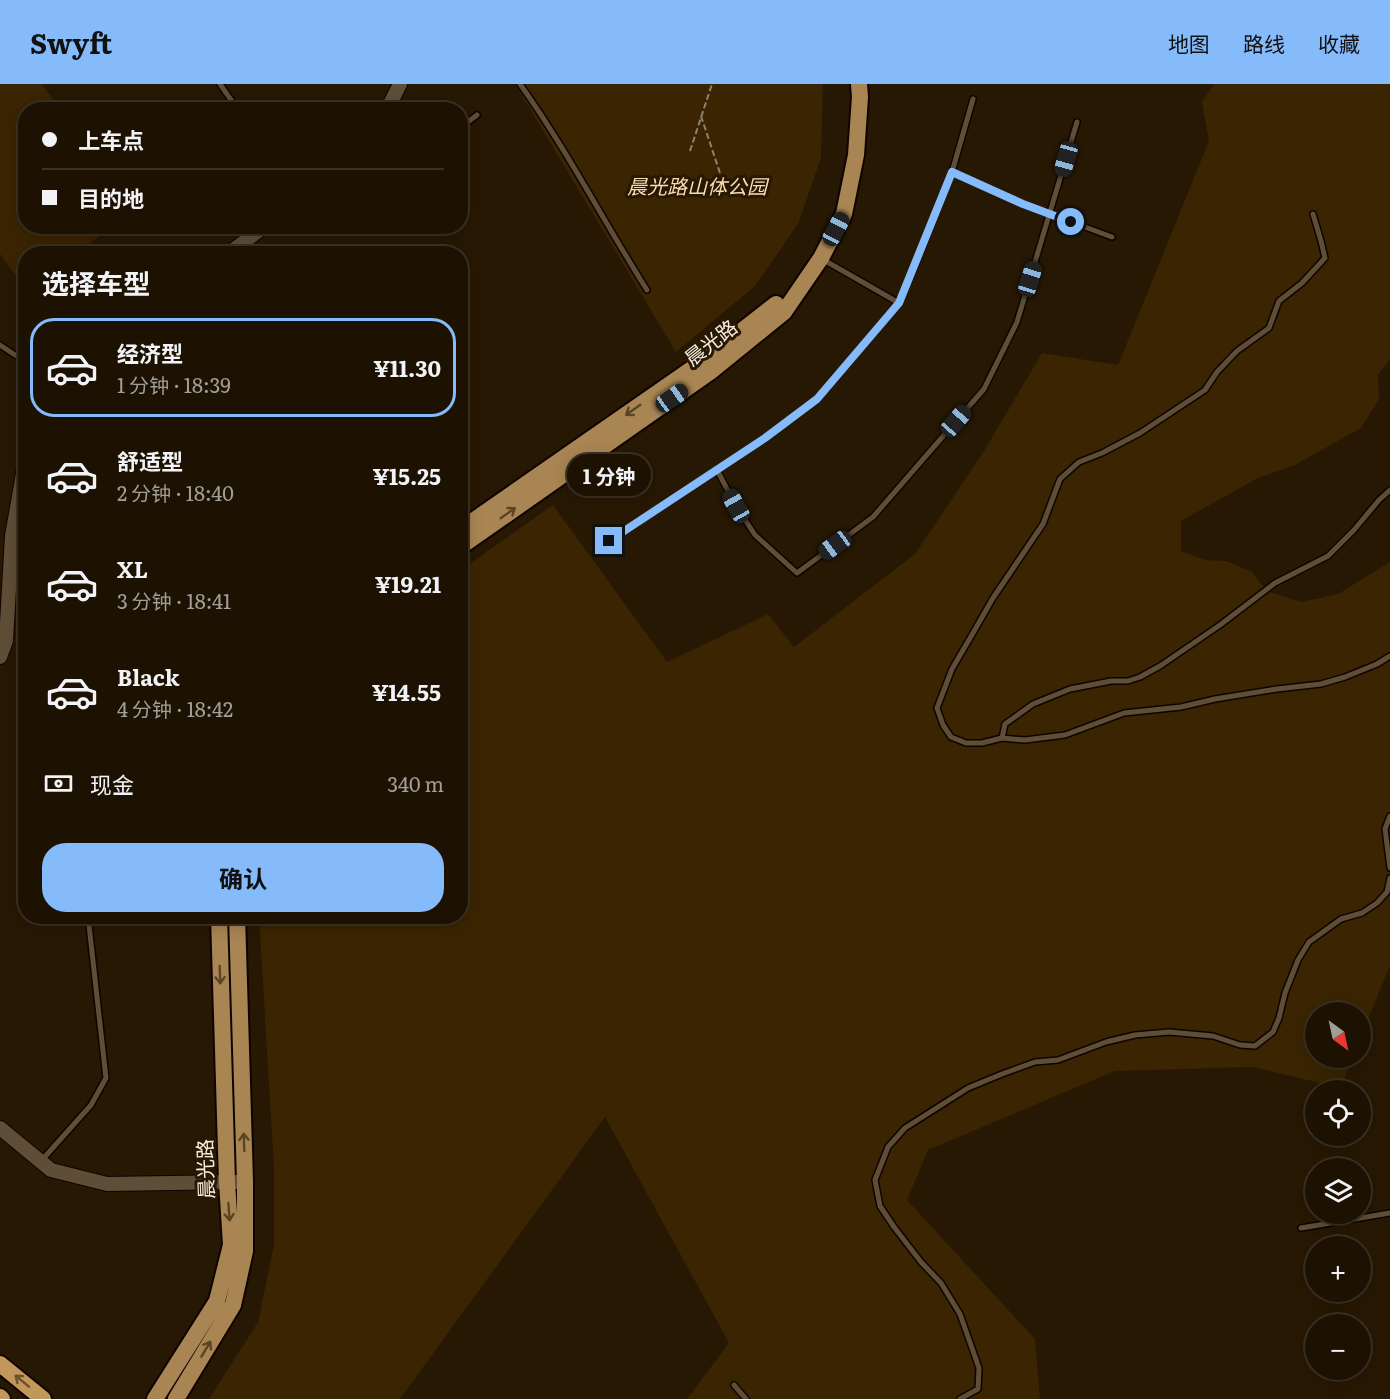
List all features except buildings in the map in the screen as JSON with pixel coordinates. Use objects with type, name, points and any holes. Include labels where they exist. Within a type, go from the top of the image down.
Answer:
[{"type":"highway","points":[[0,1364],[43,1399]]},
{"type":"main road","name":"晨光路","points":[[468,524],[703,361],[778,303],[811,254],[833,209],[846,153],[849,84]]},
{"type":"main road","name":"晨光路","points":[[468,541],[710,372],[784,312],[821,258],[844,214],[856,155],[859,84]]},
{"type":"main road","name":"晨光路","points":[[156,1396],[217,1301],[231,1245],[219,924]]},
{"type":"main road","name":"晨光路","points":[[177,1398],[233,1305],[245,1251],[237,924]]},
{"type":"main road","points":[[139,1399],[156,1396]]},
{"type":"street","points":[[391,102],[400,84]]},
{"type":"street","points":[[239,246],[254,234]]},
{"type":"street","points":[[0,657],[6,641],[12,536],[18,502]]},
{"type":"street","points":[[0,1128],[51,1170],[107,1184],[245,1182]]},
{"type":"lane","points":[[220,84],[232,102]]},
{"type":"lane","points":[[520,84],[554,134],[647,290]]},
{"type":"lane","points":[[609,541],[765,438],[817,399],[899,303],[952,172],[973,99]]},
{"type":"lane","points":[[468,122],[477,115]]},
{"type":"lane","points":[[717,470],[755,535],[796,573],[873,518],[984,388],[1017,322],[1077,122]]},
{"type":"lane","points":[[952,172],[1023,204],[1112,237]]},
{"type":"lane","points":[[1313,214],[1325,258],[1302,283],[1279,301],[1269,328],[1237,351],[1217,372],[1205,390],[1140,433],[1079,462],[1060,479],[1043,524],[993,598],[967,642],[952,669],[937,708],[943,725],[951,737],[966,743],[982,743],[1002,738],[1024,740],[1065,735],[1124,713],[1181,707],[1215,699],[1321,684],[1345,677],[1390,656]]},
{"type":"lane","points":[[821,258],[899,303]]},
{"type":"lane","points":[[0,345],[18,356]]},
{"type":"lane","points":[[1002,738],[1005,724],[1033,704],[1070,689],[1111,681],[1128,681],[1160,666],[1220,625],[1275,582],[1329,556],[1390,490]]},
{"type":"lane","points":[[9,585],[18,588]]},
{"type":"lane","points":[[1390,816],[1384,829],[1390,868]]},
{"type":"lane","points":[[960,1399],[978,1389],[979,1368],[960,1314],[941,1283],[921,1262],[880,1206],[876,1180],[888,1148],[905,1128],[968,1088],[1035,1062],[1058,1060],[1106,1042],[1135,1035],[1169,1032],[1213,1036],[1240,1045],[1255,1046],[1273,1032],[1298,960],[1309,942],[1341,919],[1362,913],[1377,903],[1387,892],[1390,878]]},
{"type":"lane","points":[[40,1161],[91,1105],[106,1078],[89,924]]},
{"type":"lane","points":[[1301,1228],[1390,1213]]},
{"type":"lane","points":[[734,1385],[746,1399]]},
{"type":"path","points":[[690,151],[712,84]]},
{"type":"path","points":[[701,116],[723,183]]},
{"type":"green space","points":[[0,84],[42,84],[55,102],[18,102],[18,234],[103,234],[85,246],[18,246],[18,279],[0,254]]},
{"type":"green space","name":"晨光路山体公园","points":[[515,84],[823,84],[821,158],[798,224],[755,286],[676,352]]},
{"type":"green space","points":[[1214,84],[1390,84],[1390,359],[1378,375],[1379,399],[1361,428],[1295,465],[1258,478],[1181,521],[1181,551],[1205,560],[1227,561],[1252,572],[1267,591],[1301,602],[1338,594],[1390,562],[1390,965],[1371,1012],[1371,1002],[1305,1002],[1305,1068],[1348,1068],[1344,1080],[1307,1080],[1253,1067],[1115,1071],[928,1150],[907,1200],[1035,1339],[1040,1399],[687,1399],[729,1343],[605,1117],[400,1399],[209,1399],[258,1322],[274,1245],[274,1168],[259,924],[468,924],[468,565],[553,505],[667,662],[768,614],[794,647],[915,554],[984,451],[1042,353],[1118,365],[1209,141],[1202,102]]},
{"type":"route","points":[[609,541],[765,438],[817,399],[899,303],[952,172],[1023,204],[1071,222]]}]
